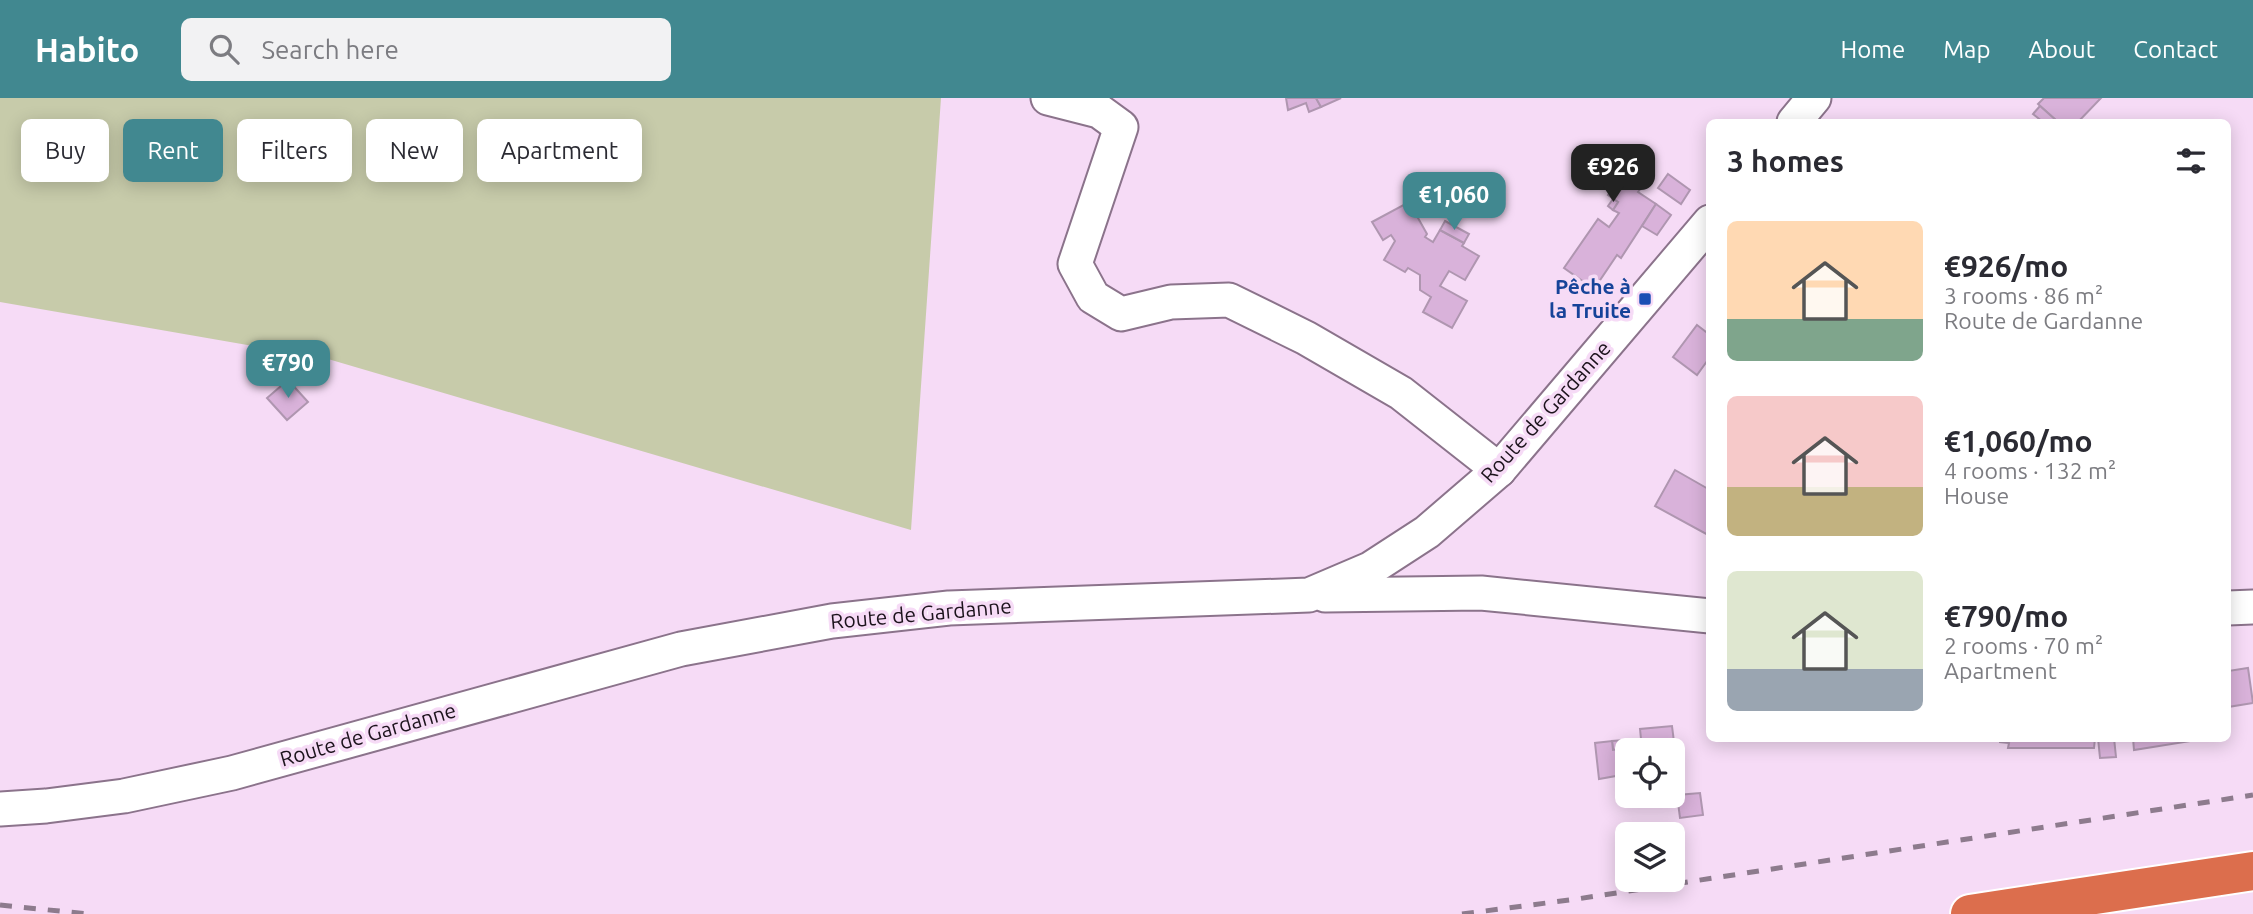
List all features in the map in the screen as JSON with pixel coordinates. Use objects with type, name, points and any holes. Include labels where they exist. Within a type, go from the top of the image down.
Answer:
[{"type":"highway","points":[[1970,914],[2253,871]]},
{"type":"street","points":[[1048,98],[1099,111],[1124,113],[1075,264],[1093,297],[1121,314],[1171,302],[1229,300],[1306,338],[1401,393],[1499,470]]},
{"type":"street","points":[[1796,119],[1814,98]]},
{"type":"street","name":"Route de Gardanne","points":[[0,809],[124,796],[232,773],[681,649],[832,621],[949,608],[1309,595],[1370,569],[1427,532],[1499,470],[1706,227]]},
{"type":"street","points":[[1309,595],[1481,593],[1706,616]]},
{"type":"street","points":[[2231,608],[2253,607]]},
{"type":"green space","points":[[0,98],[941,98],[911,530],[328,359],[0,302]]},
{"type":"building","points":[[1286,98],[1316,98],[1321,107],[1309,112],[1306,103],[1288,110]]},
{"type":"building","points":[[1316,98],[1341,98],[1321,107]]},
{"type":"building","points":[[2044,98],[2101,98],[2081,119],[2055,119],[2038,104]]},
{"type":"building","points":[[2040,106],[2055,119],[2039,119],[2033,114]]},
{"type":"building","points":[[1629,164],[1637,166],[1636,173],[1645,183],[1642,187],[1622,174]]},
{"type":"building","points":[[1622,174],[1642,187],[1638,192],[1656,204],[1621,258],[1617,255],[1594,289],[1564,268],[1598,219],[1609,227],[1619,213],[1613,210],[1618,202],[1608,195]]},
{"type":"building","points":[[1668,174],[1690,190],[1681,204],[1658,188]]},
{"type":"building","points":[[1613,199],[1618,202],[1613,210],[1608,206]]},
{"type":"building","points":[[1409,202],[1427,234],[1425,237],[1433,242],[1440,230],[1464,243],[1462,246],[1479,256],[1465,280],[1449,271],[1440,286],[1467,301],[1452,328],[1423,312],[1431,297],[1420,290],[1420,275],[1408,268],[1405,272],[1384,260],[1395,241],[1391,235],[1383,240],[1372,222]]},
{"type":"building","points":[[1656,204],[1671,215],[1657,235],[1642,226]]},
{"type":"building","points":[[1445,221],[1469,234],[1464,243],[1440,230]]},
{"type":"building","points":[[1697,325],[1706,332],[1706,363],[1697,375],[1673,357]]},
{"type":"building","points":[[288,380],[308,402],[287,420],[267,398]]},
{"type":"building","points":[[1675,470],[1706,488],[1706,534],[1655,506]]},
{"type":"building","points":[[2248,668],[2253,703],[2231,707],[2231,671]]},
{"type":"building","points":[[1672,726],[1674,738],[1641,738],[1640,729]]},
{"type":"building","points":[[1612,741],[1615,750],[1615,776],[1599,779],[1595,743]]},
{"type":"building","points":[[2000,742],[2095,742],[2094,748],[2008,748],[2009,743]]},
{"type":"building","points":[[2098,742],[2114,742],[2116,757],[2100,758]]},
{"type":"building","points":[[2133,742],[2184,742],[2134,750]]},
{"type":"building","points":[[1700,793],[1703,815],[1680,818],[1679,808],[1685,808],[1685,794]]},
{"type":"railway","points":[[1462,914],[1577,899],[2253,795]]},
{"type":"railway","points":[[0,905],[88,914]]},
{"type":"place","name":"Pêche à la Truite","points":[[1645,299]]}]
